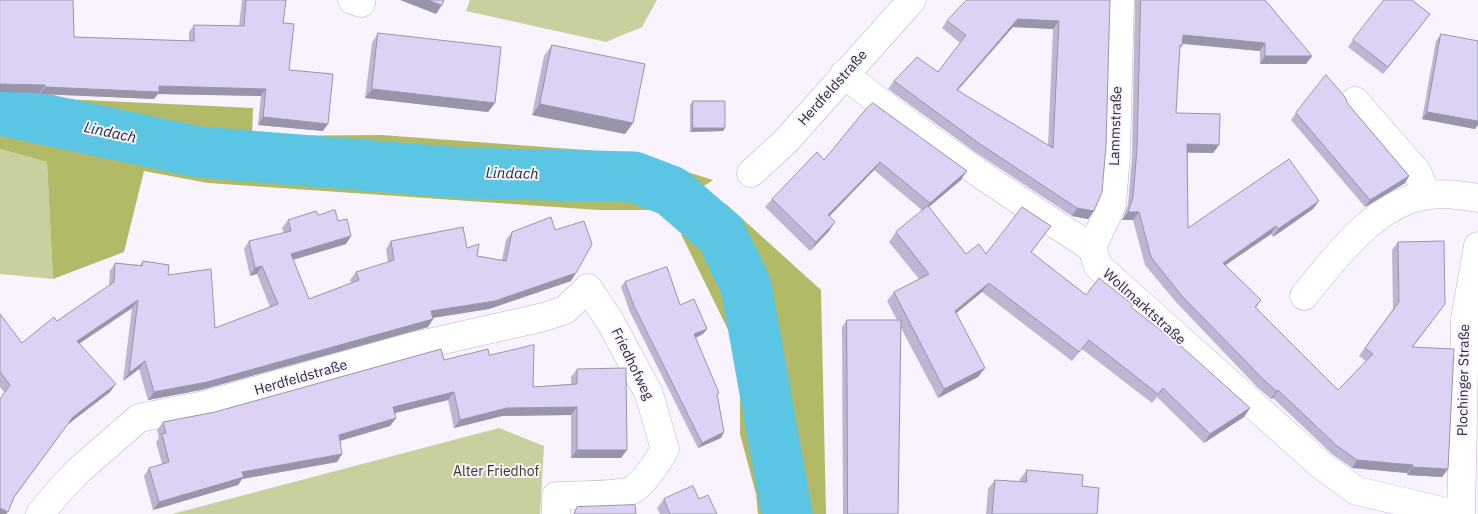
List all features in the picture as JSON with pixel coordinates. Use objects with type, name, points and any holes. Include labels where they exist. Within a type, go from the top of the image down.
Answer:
[{"type":"street","name":"Herdfeldstraße","points":[[750,173],[785,142],[912,0]]},
{"type":"street","name":"Lammstraße","points":[[1092,248],[1112,204],[1116,155],[1120,0]]},
{"type":"street","points":[[844,74],[871,96],[982,176],[1092,248]]},
{"type":"street","points":[[1355,101],[1417,172],[1427,195]]},
{"type":"street","points":[[1304,296],[1343,248],[1371,223],[1403,202],[1427,195],[1454,194],[1478,198]]},
{"type":"street","name":"Plochinger Straße","points":[[1461,514],[1465,319],[1478,246]]},
{"type":"street","name":"Wollmarktstraße","points":[[1092,248],[1098,266],[1322,466],[1357,491],[1456,514]]},
{"type":"street","name":"Herdfeldstraße","points":[[40,514],[78,471],[139,418],[205,405],[407,348],[544,317],[565,310],[588,288]]},
{"type":"street","name":"Friedhofweg","points":[[556,514],[556,496],[607,494],[632,490],[654,468],[665,449],[649,394],[611,323],[588,288]]},
{"type":"green space","points":[[470,0],[657,0],[642,27],[606,42],[466,11]]},
{"type":"green space","points":[[0,96],[253,108],[252,136],[382,135],[626,153],[713,180],[668,210],[599,210],[208,183],[144,171],[124,252],[53,279],[47,162],[0,149]]},
{"type":"green space","points":[[0,149],[47,162],[53,279],[0,274]]},
{"type":"green space","points":[[726,204],[821,290],[826,514],[758,514],[756,494],[740,434],[740,354],[681,234]]},
{"type":"green space","name":"Alter Friedhof","points":[[499,428],[544,446],[540,514],[172,514]]},
{"type":"building","points":[[0,0],[73,0],[74,37],[194,41],[194,25],[244,26],[246,0],[286,0],[283,23],[294,24],[289,70],[333,74],[328,124],[263,117],[266,89],[159,86],[159,92],[0,84]]},
{"type":"building","points":[[428,0],[444,0],[442,5]]},
{"type":"building","points":[[967,0],[1110,0],[1106,146],[1102,192],[1094,211],[1077,208],[980,144],[894,81],[917,57],[938,72],[966,35],[947,21]],"holes":[[[1018,19],[1059,21],[1053,148],[957,90]]]},
{"type":"building","points":[[1141,0],[1265,0],[1312,56],[1265,56],[1265,43],[1183,35],[1182,46],[1180,45],[1176,113],[1220,114],[1219,145],[1187,144],[1188,228],[1289,159],[1319,201],[1278,229],[1276,226],[1223,263],[1261,300],[1255,307],[1338,390],[1373,354],[1365,348],[1399,302],[1398,242],[1444,241],[1445,304],[1412,347],[1454,349],[1448,469],[1412,467],[1413,465],[1357,460],[1337,446],[1278,390],[1276,391],[1264,380],[1181,295],[1151,257],[1139,212],[1128,212],[1133,197],[1137,148]]},
{"type":"building","points":[[1384,0],[1412,0],[1430,14],[1388,67],[1353,40]]},
{"type":"building","points":[[378,33],[501,47],[495,103],[372,89]]},
{"type":"building","points":[[1441,34],[1478,41],[1478,121],[1427,112]]},
{"type":"building","points":[[552,45],[645,64],[633,123],[540,104]]},
{"type":"building","points":[[1326,75],[1409,176],[1370,200],[1296,113]]},
{"type":"building","points":[[693,101],[725,101],[725,128],[693,128]]},
{"type":"building","points":[[873,103],[967,171],[930,203],[880,162],[828,215],[835,222],[816,242],[772,199],[817,152],[824,160]]},
{"type":"building","points":[[928,206],[966,254],[979,244],[986,254],[1022,207],[1051,226],[1031,252],[1086,295],[1099,278],[1133,305],[1131,307],[1182,347],[1250,408],[1210,434],[1163,388],[1158,394],[1089,340],[1079,352],[989,283],[955,311],[985,368],[944,389],[894,292],[929,274],[896,232]]},
{"type":"building","points":[[335,210],[338,221],[347,219],[351,236],[291,254],[309,299],[359,280],[356,272],[394,260],[391,241],[463,227],[467,248],[479,244],[477,256],[506,261],[512,232],[551,217],[555,230],[584,221],[592,244],[576,273],[495,301],[431,311],[433,319],[207,382],[154,392],[145,361],[129,373],[138,300],[77,341],[116,384],[73,417],[14,497],[8,512],[0,508],[0,399],[10,385],[0,372],[0,314],[22,343],[54,317],[57,321],[114,282],[115,263],[142,266],[143,261],[169,265],[168,275],[211,269],[215,328],[278,304],[262,266],[255,268],[249,241],[291,231],[288,220],[316,211],[318,215]]},
{"type":"building","points":[[667,267],[680,305],[694,299],[707,329],[694,334],[719,393],[717,394],[724,432],[702,443],[634,306],[625,282]]},
{"type":"building","points":[[847,320],[901,320],[898,514],[848,514]]},
{"type":"building","points":[[534,345],[533,387],[577,384],[577,369],[626,368],[627,450],[577,450],[577,407],[507,408],[460,420],[454,392],[393,407],[396,418],[339,435],[342,454],[242,472],[244,477],[159,502],[149,468],[169,462],[162,434],[166,433],[163,422],[215,412],[441,349],[444,360],[488,349],[489,355]]},
{"type":"building","points":[[1027,470],[1083,475],[1082,486],[1099,488],[1097,514],[992,514],[995,480],[1026,482]]},
{"type":"building","points":[[693,486],[699,499],[708,495],[717,514],[670,514],[664,499]]},
{"type":"building","points":[[635,505],[636,514],[574,514],[577,507]]},
{"type":"waterway","name":"Lindach","points":[[0,110],[198,152],[460,173],[634,177],[671,191],[721,234],[746,286],[787,514]]}]
